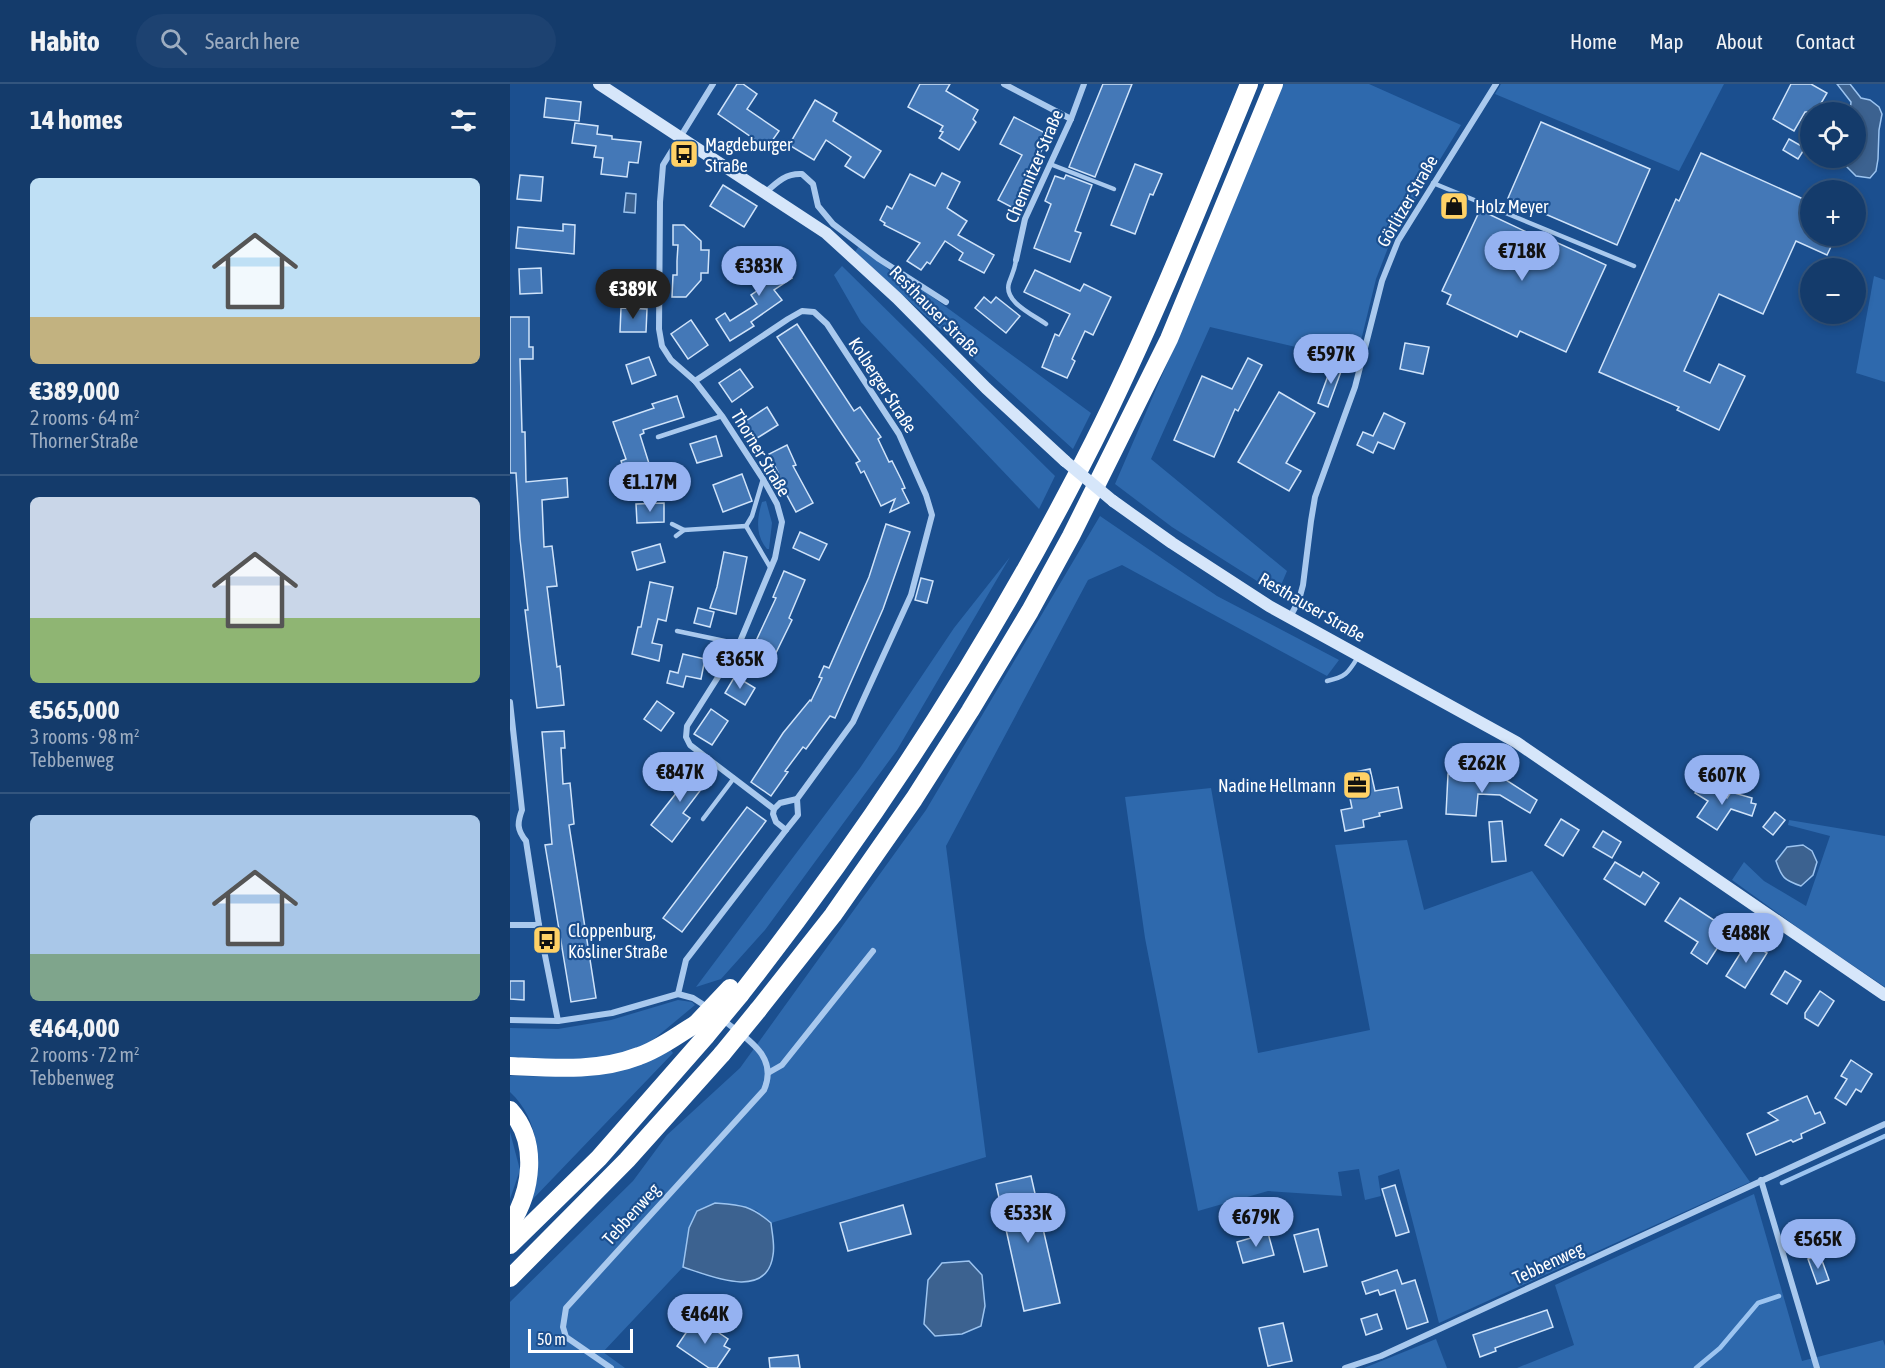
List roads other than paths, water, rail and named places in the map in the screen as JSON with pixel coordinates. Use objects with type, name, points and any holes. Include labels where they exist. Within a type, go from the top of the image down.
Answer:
[{"type":"highway","points":[[510,1245],[599,1158],[701,1030],[735,992],[768,942],[787,935],[823,887],[952,694],[1051,523],[1094,441],[1162,297],[1249,84]]},
{"type":"highway","points":[[510,1278],[627,1160],[722,1054],[833,915],[914,800],[1030,611],[1071,536],[1169,339],[1274,84]]},
{"type":"highway","points":[[510,1066],[567,1068],[618,1062],[639,1056],[701,1030]]},
{"type":"highway","points":[[510,1110],[519,1120],[527,1143],[530,1167],[526,1194],[510,1225]]},
{"type":"street","name":"Resthauser Straße","points":[[599,84],[826,233],[897,298],[986,388],[1065,461],[1113,501],[1172,543],[1290,618],[1516,742],[1885,995]]},
{"type":"street","points":[[680,136],[713,84]]},
{"type":"street","points":[[1004,84],[1071,119]]},
{"type":"street","name":"Chemnitzer Straße","points":[[1016,260],[1025,219],[1071,119],[1084,84]]},
{"type":"street","name":"Görlitzer Straße","points":[[1290,618],[1303,585],[1315,497],[1355,387],[1382,281],[1398,241],[1496,84]]},
{"type":"street","name":"Thorner Straße","points":[[680,136],[663,165],[662,173],[659,329],[662,346],[670,360],[695,381],[722,416],[763,479],[777,504],[782,522],[775,558],[739,644],[687,726],[686,737],[690,745],[774,809],[776,822],[786,830]]},
{"type":"street","name":"Resthauser Straße","points":[[765,193],[782,178],[793,173],[802,174],[813,184],[818,206],[833,224],[879,259],[946,303]]},
{"type":"street","name":"Kolberger Straße","points":[[695,381],[788,319],[802,311],[814,312],[826,324],[899,434],[926,495],[932,515],[910,595],[853,722],[797,799],[798,814],[786,830]]},
{"type":"street","points":[[510,702],[522,810],[514,826],[526,841],[539,925],[558,1021]]},
{"type":"street","points":[[774,809],[780,803],[797,799]]},
{"type":"street","points":[[678,994],[686,960],[786,830]]},
{"type":"street","points":[[510,925],[539,925]]},
{"type":"street","name":"Tebbenweg","points":[[611,1368],[566,1337],[563,1327],[566,1308],[764,1090],[768,1073],[782,1065],[873,951]]},
{"type":"street","points":[[510,1020],[558,1021],[612,1013],[678,994],[693,998],[704,1005],[755,1046],[766,1060],[768,1073]]},
{"type":"street","name":"Tebbenweg","points":[[1345,1368],[1381,1356],[1885,1124]]},
{"type":"street","points":[[1761,1180],[1817,1368]]},
{"type":"lane","points":[[1050,164],[1114,189]]},
{"type":"lane","points":[[1433,183],[1634,266]]},
{"type":"lane","points":[[1016,260],[1015,270],[1008,285],[1010,296],[1014,302],[1046,324]]},
{"type":"lane","points":[[658,437],[722,416]]},
{"type":"lane","points":[[746,526],[753,516],[763,479]]},
{"type":"lane","points":[[672,524],[684,530],[746,526]]},
{"type":"lane","points":[[746,526],[770,567]]},
{"type":"lane","points":[[676,536],[684,530]]},
{"type":"lane","points":[[677,631],[739,644]]},
{"type":"lane","points":[[1327,681],[1346,675],[1359,655]]},
{"type":"lane","points":[[703,819],[734,778]]},
{"type":"waterway","points":[[1782,1183],[1885,1136]]},
{"type":"waterway","points":[[1696,1368],[1720,1348],[1758,1303],[1779,1296]]},
{"type":"place","name":"Magdeburger Straße","points":[[684,154]]},
{"type":"place","name":"Holz Meyer","points":[[1454,206]]},
{"type":"place","name":"Nadine Hellmann","points":[[1357,785]]},
{"type":"place","name":"Cloppenburg, Kösliner Straße","points":[[547,940]]}]
